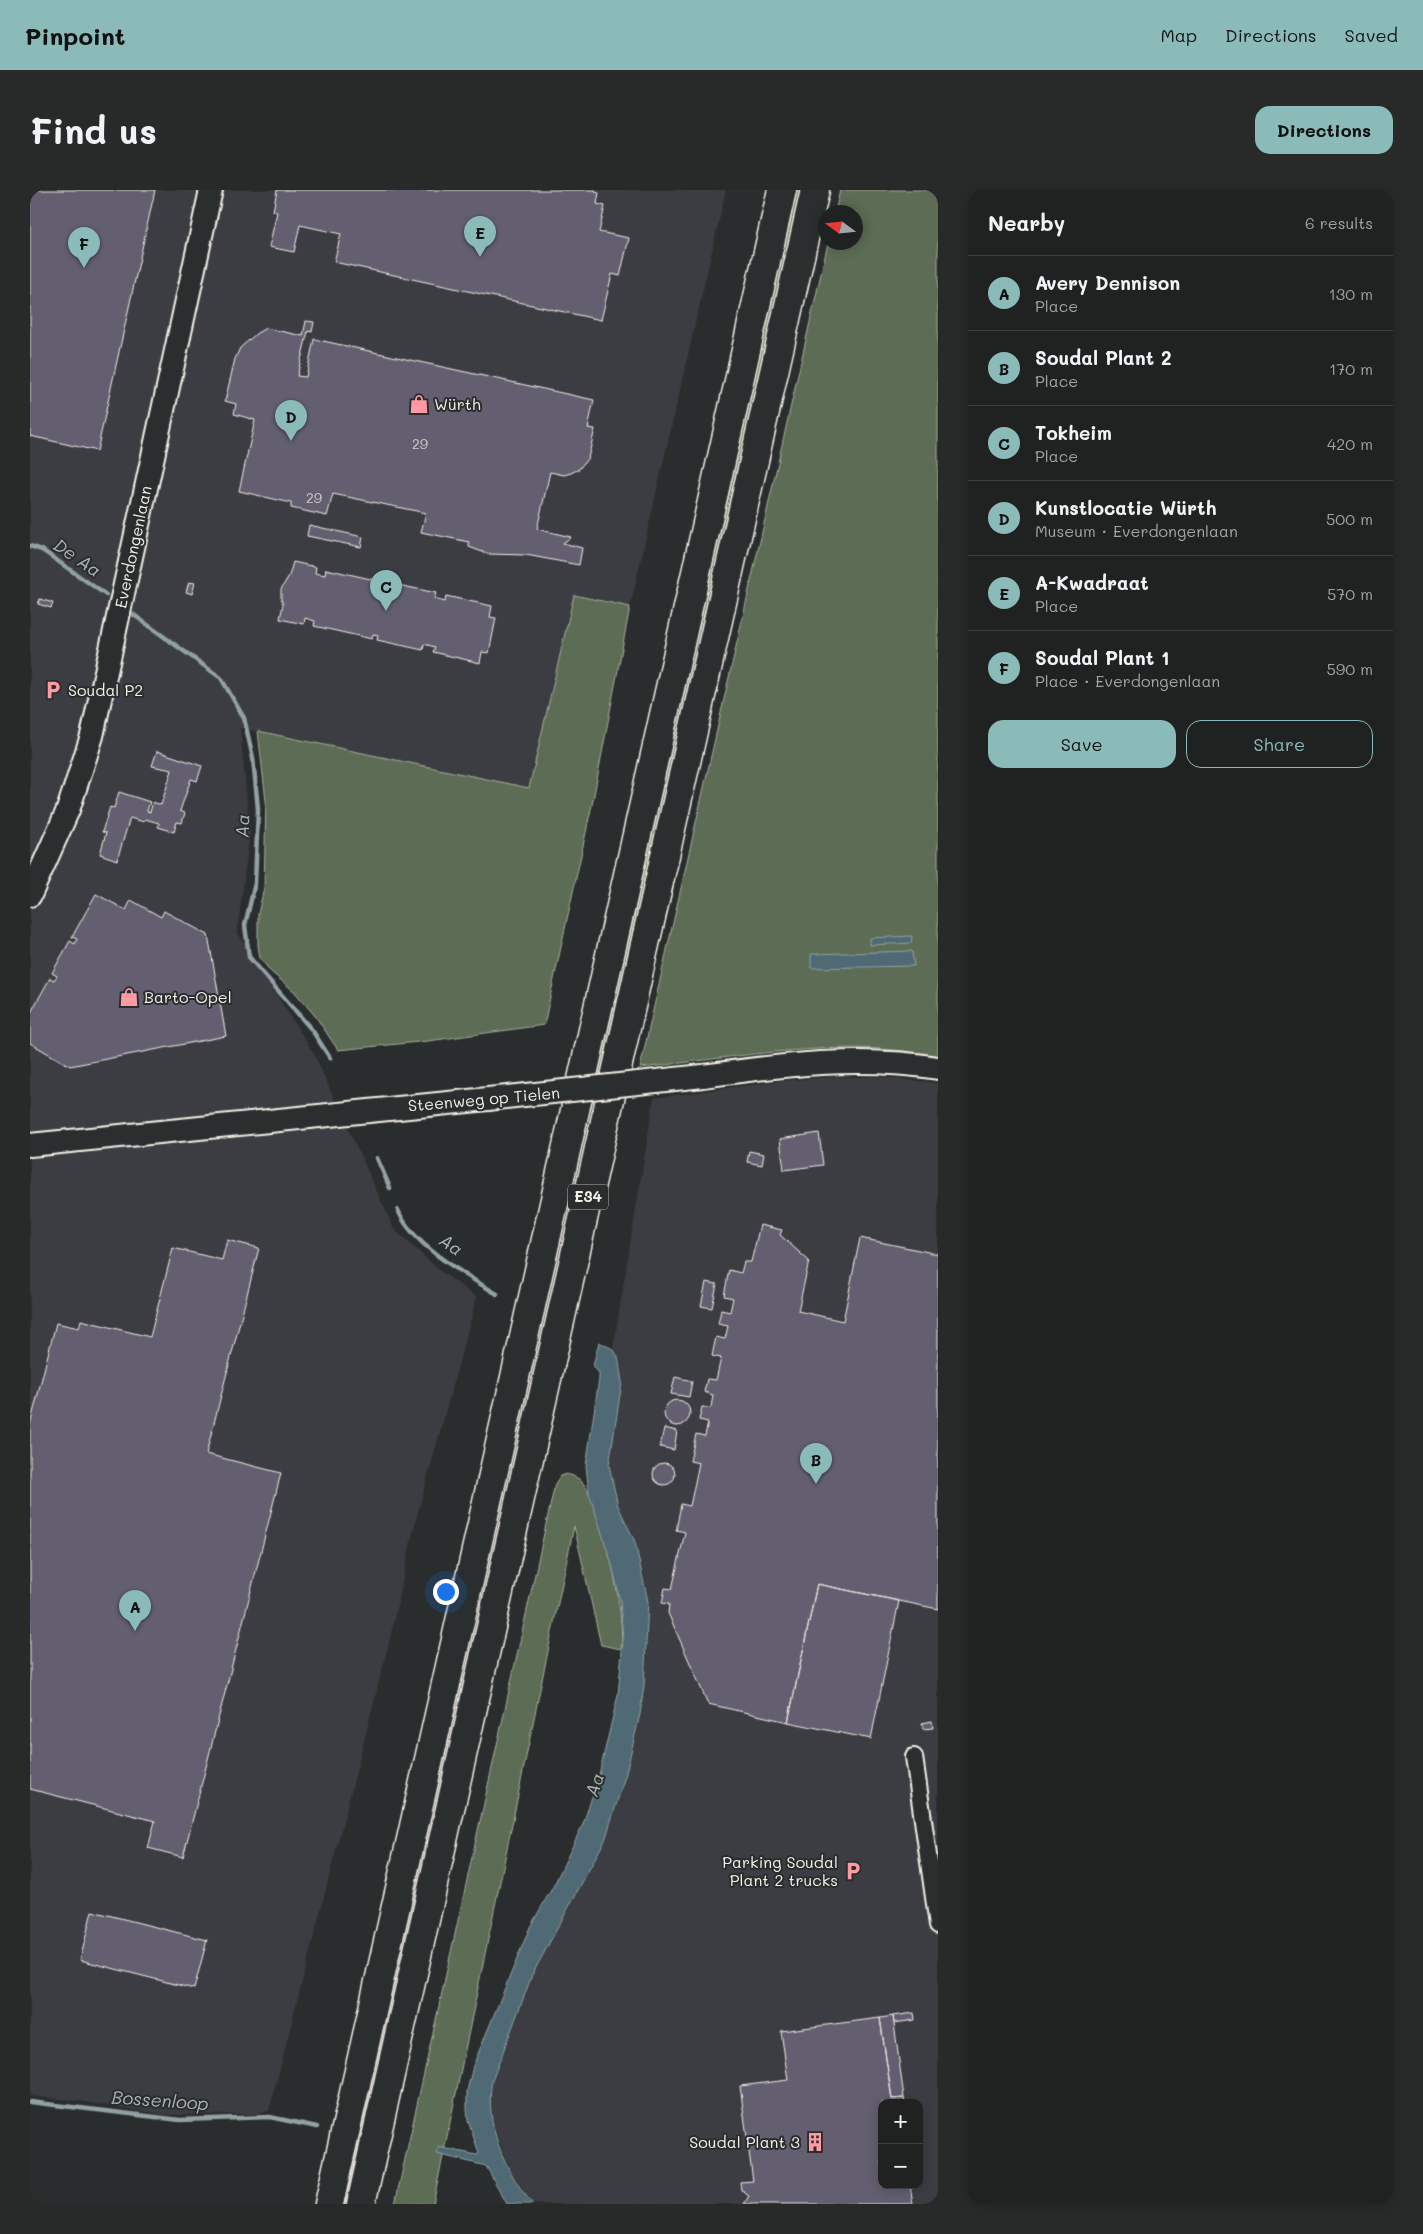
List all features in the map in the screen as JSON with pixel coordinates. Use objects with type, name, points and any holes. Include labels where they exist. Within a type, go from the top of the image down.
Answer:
[{"type":"highway","name":"E34","points":[[329,2204],[782,190]]},
{"type":"highway","name":"E34","points":[[361,2204],[815,190]]},
{"type":"street","name":"Everdongenlaan","points":[[30,895],[68,810],[92,736],[211,190]]},
{"type":"street","name":"Steenweg op Tielen","points":[[30,1145],[488,1099],[780,1066],[829,1062],[867,1062],[938,1068]]},
{"type":"street","points":[[914,1757],[938,1925]]},
{"type":"shaded area","points":[[30,190],[726,190],[630,607],[574,595],[530,789],[240,728],[250,832],[237,932],[314,1054],[394,1229],[440,1271],[477,1297],[414,1527],[389,1643],[269,2111],[257,2114],[166,2115],[78,2101],[30,2096]]},
{"type":"shaded area","points":[[829,1077],[882,1077],[938,1083],[938,2204],[533,2204],[512,2174],[491,2119],[490,2094],[498,2061],[532,1975],[605,1840],[626,1773],[640,1714],[644,1686],[648,1602],[635,1542],[618,1506],[609,1465],[621,1369],[613,1349],[654,1098],[779,1081]]},
{"type":"green space","points":[[794,190],[802,190],[603,1073],[596,1072]]},
{"type":"green space","points":[[840,190],[938,190],[938,1056],[864,1048],[826,1049],[752,1054],[640,1068],[826,250],[863,250],[863,205],[837,205]]},
{"type":"green space","points":[[574,595],[630,607],[593,800],[544,1025],[428,1041],[338,1050],[316,1017],[294,991],[271,972],[260,958],[258,914],[264,888],[266,801],[258,731],[529,788]]},
{"type":"green space","points":[[566,1474],[579,1479],[589,1492],[597,1511],[616,1587],[622,1634],[621,1649],[601,1645],[574,1526],[433,2204],[395,2204],[555,1484],[560,1476]]},
{"type":"water","points":[[912,936],[911,943],[870,945],[870,938]]},
{"type":"water","points":[[912,951],[914,966],[811,968],[811,954]]},
{"type":"water","points":[[599,1342],[613,1349],[618,1357],[622,1382],[609,1465],[618,1506],[635,1542],[648,1602],[644,1686],[640,1714],[626,1773],[605,1840],[532,1975],[492,2081],[491,2113],[499,2146],[514,2177],[533,2204],[507,2204],[486,2166],[437,2154],[438,2147],[477,2155],[479,2153],[468,2121],[467,2108],[467,2091],[473,2066],[530,1927],[554,1885],[583,1824],[598,1779],[618,1695],[623,1640],[620,1600],[612,1565],[589,1493],[586,1466],[599,1379],[599,1373],[593,1366]]},
{"type":"building","points":[[30,190],[155,190],[97,451],[30,436]]},
{"type":"building","points":[[277,190],[596,190],[595,192],[599,193],[597,204],[605,206],[599,232],[629,238],[620,276],[612,274],[601,320],[334,262],[341,234],[300,225],[294,252],[269,247],[277,212],[273,211]]},
{"type":"building","points":[[306,321],[314,322],[312,332],[308,331],[297,376],[306,377],[314,339],[594,400],[588,428],[595,429],[588,458],[579,469],[571,473],[564,475],[550,472],[537,529],[571,537],[563,543],[582,548],[579,565],[526,555],[488,554],[469,547],[469,542],[421,532],[426,513],[333,494],[327,516],[291,508],[291,503],[239,491],[255,420],[234,414],[236,404],[225,401],[235,359],[240,348],[257,333],[266,328],[303,336]]},
{"type":"building","points":[[309,525],[363,537],[361,547],[307,536]]},
{"type":"building","points":[[293,562],[316,567],[315,573],[325,575],[326,569],[384,582],[383,588],[388,589],[389,583],[436,593],[434,599],[445,602],[446,596],[492,606],[490,617],[496,618],[489,653],[482,652],[480,663],[433,652],[435,647],[424,644],[423,650],[377,640],[378,635],[373,634],[372,639],[314,626],[315,621],[305,618],[304,624],[280,619],[283,604],[281,589],[289,576]]},
{"type":"building","points":[[189,582],[195,583],[192,594],[186,592]]},
{"type":"building","points":[[40,599],[53,603],[51,608],[38,604]]},
{"type":"building","points":[[157,751],[202,766],[197,781],[191,779],[180,811],[185,813],[182,823],[177,822],[174,832],[158,827],[159,823],[145,819],[144,822],[130,818],[117,860],[100,854],[106,833],[102,832],[110,807],[114,808],[119,792],[150,802],[147,811],[150,812],[153,802],[161,805],[172,770],[152,766]]},
{"type":"building","name":"Barto-Opel","points":[[96,894],[126,910],[131,900],[161,917],[164,911],[208,935],[226,1036],[70,1066],[30,1043],[30,1014],[50,978],[54,980],[57,976],[52,973],[70,941],[75,944],[77,939],[72,937]]},
{"type":"building","points":[[819,1133],[823,1165],[784,1170],[780,1139]]},
{"type":"building","points":[[749,1151],[764,1154],[762,1165],[747,1162]]},
{"type":"building","points":[[760,1225],[782,1230],[780,1235],[809,1261],[798,1311],[843,1321],[860,1238],[938,1254],[938,1609],[817,1584],[788,1722],[708,1704],[668,1613],[669,1604],[662,1603],[665,1588],[672,1589],[685,1532],[676,1530],[681,1504],[690,1506],[699,1463],[690,1461],[696,1434],[705,1436],[708,1422],[699,1420],[702,1407],[711,1408],[713,1395],[704,1392],[707,1379],[716,1380],[721,1358],[712,1356],[716,1337],[725,1339],[728,1326],[718,1324],[721,1310],[730,1312],[733,1298],[724,1296],[729,1270],[741,1273],[744,1262],[751,1262]]},
{"type":"building","points":[[227,1240],[259,1248],[206,1454],[281,1473],[183,1857],[148,1848],[155,1821],[30,1789],[30,1425],[56,1323],[79,1328],[81,1320],[150,1337],[173,1248],[222,1260]]},
{"type":"building","points":[[706,1282],[717,1284],[712,1308],[701,1306]]},
{"type":"building","points":[[675,1377],[692,1381],[689,1397],[671,1394]]},
{"type":"building","points":[[677,1400],[686,1404],[690,1413],[686,1422],[677,1426],[668,1422],[664,1413],[668,1404]]},
{"type":"building","points":[[664,1428],[677,1431],[674,1450],[660,1447]]},
{"type":"building","points":[[664,1463],[672,1466],[675,1474],[672,1482],[664,1485],[656,1482],[653,1474],[656,1466]]},
{"type":"building","points":[[817,1584],[899,1601],[871,1739],[788,1722]]},
{"type":"building","points":[[932,1721],[933,1728],[923,1729],[922,1723]]},
{"type":"building","points":[[92,1911],[207,1940],[194,1989],[80,1960]]},
{"type":"building","points":[[914,2013],[915,2020],[894,2023],[893,2016]]},
{"type":"building","points":[[893,2016],[904,2098],[892,2099],[880,2018]]},
{"type":"building","name":"Soudal Plant 3","points":[[880,2018],[892,2099],[878,2099],[878,2189],[911,2189],[913,2204],[744,2204],[749,2196],[741,2190],[740,2182],[753,2181],[740,2086],[788,2080],[781,2031]]},
{"type":"waterway","name":"De Aa","points":[[30,546],[42,550],[106,595]]},
{"type":"waterway","name":"Aa","points":[[134,615],[221,678],[244,718],[253,758],[258,809],[255,883],[245,925],[249,957],[312,1030],[330,1058]]},
{"type":"waterway","name":"Aa","points":[[377,1158],[390,1188]]},
{"type":"waterway","name":"Aa","points":[[398,1210],[415,1236],[427,1247],[455,1268],[497,1294]]},
{"type":"waterway","name":"Bossenloop","points":[[30,2102],[180,2120],[270,2117],[317,2127]]},
{"type":"place","name":"A-Kwadraat","points":[[480,257]]},
{"type":"place","name":"Soudal Plant 1","points":[[84,268]]},
{"type":"place","name":"Würth","points":[[419,404]]},
{"type":"place","name":"Kunstlocatie Würth","points":[[291,441]]},
{"type":"place","name":"Tokheim","points":[[386,611]]},
{"type":"place","name":"Soudal P2","points":[[53,690]]},
{"type":"place","name":"Barto-Opel","points":[[129,997]]},
{"type":"place","name":"Soudal Plant 2","points":[[816,1484]]},
{"type":"place","name":"Avery Dennison","points":[[135,1631]]},
{"type":"place","name":"Parking Soudal Plant 2 trucks","points":[[853,1871]]},
{"type":"place","name":"Soudal Plant 3","points":[[815,2142]]}]
